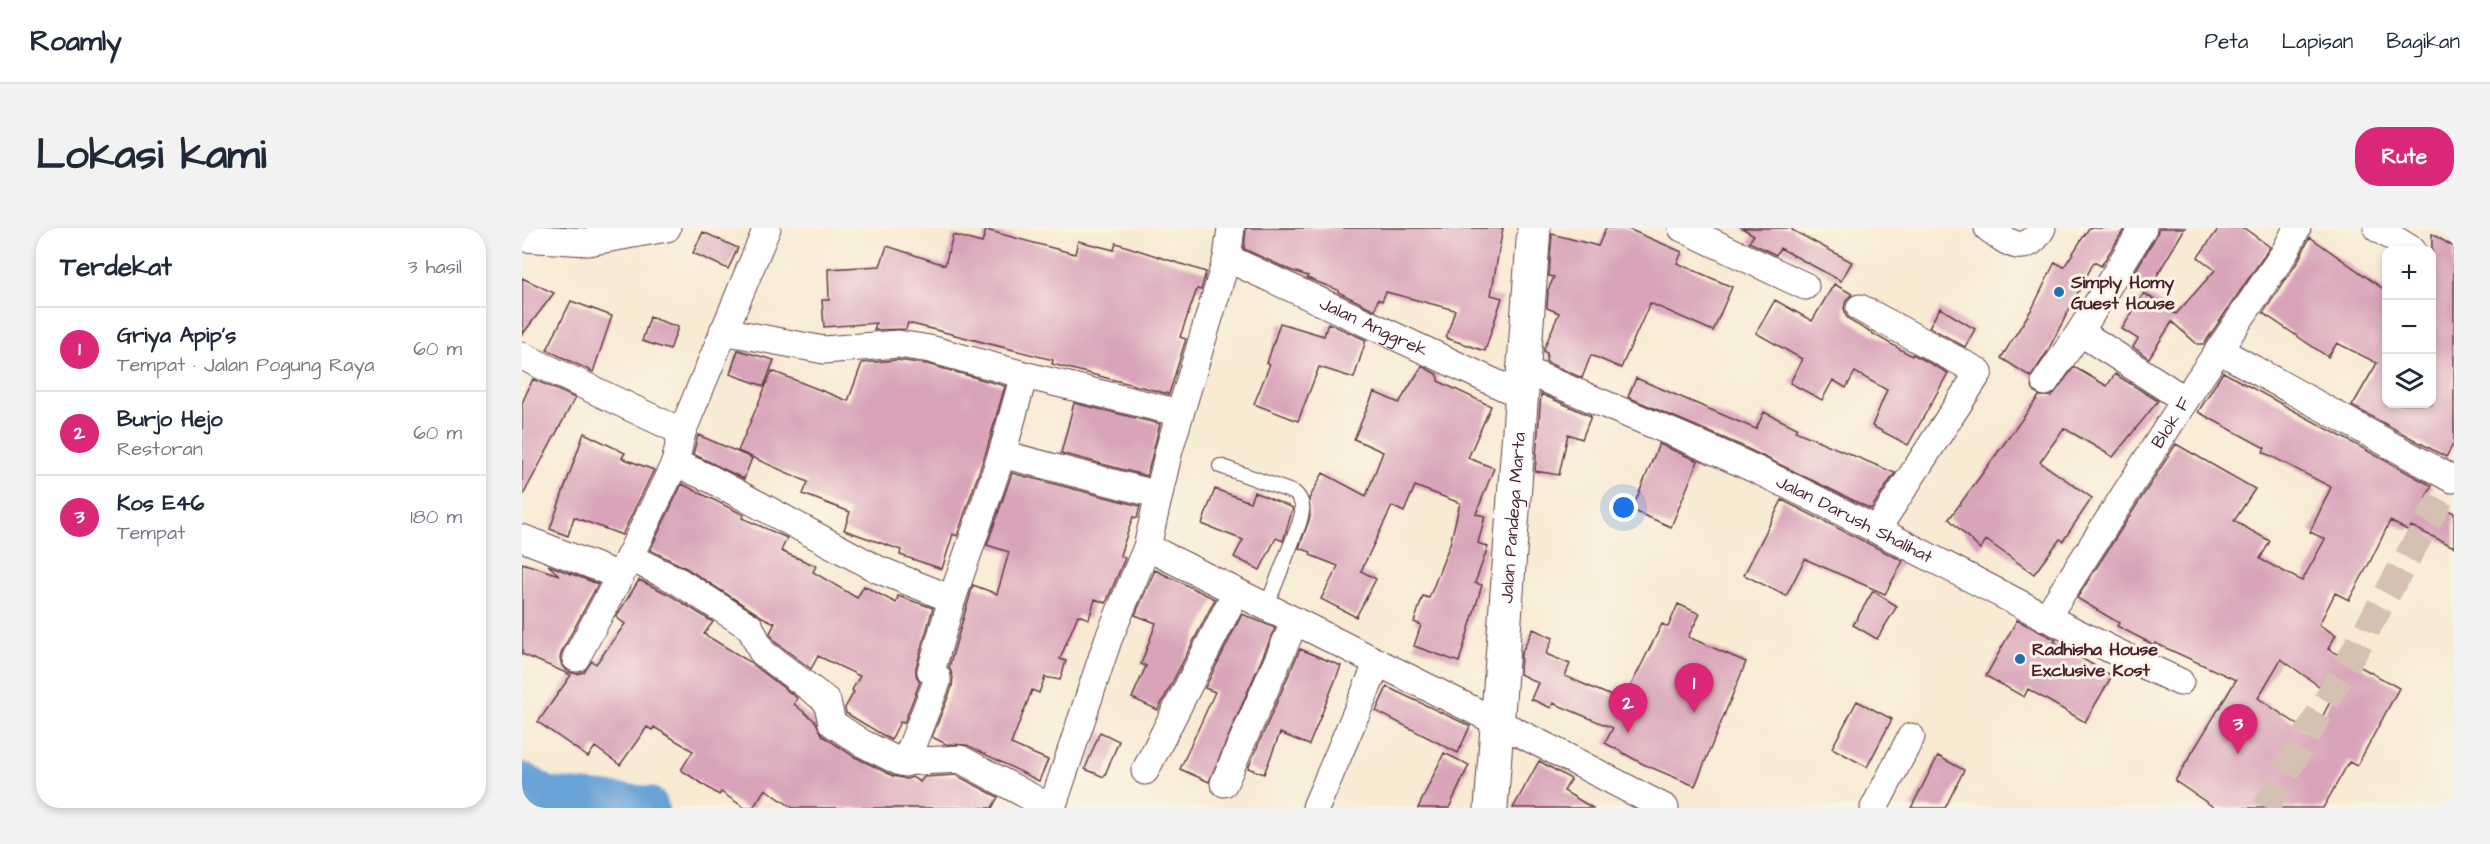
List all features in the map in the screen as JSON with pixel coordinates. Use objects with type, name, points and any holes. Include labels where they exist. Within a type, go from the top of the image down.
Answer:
[{"type":"street","points":[[522,238],[588,242],[667,228]]},
{"type":"street","points":[[576,658],[675,464],[682,432],[767,228]]},
{"type":"street","points":[[522,538],[678,581],[750,627],[762,652],[827,701],[832,723],[862,743],[895,760],[906,763],[960,759],[1052,808],[1108,640],[1146,546],[1180,413],[1227,258],[1231,228]]},
{"type":"street","name":"Jalan Pandega Marta","points":[[1491,808],[1534,228]]},
{"type":"street","points":[[1682,228],[1805,286]]},
{"type":"street","points":[[1988,228],[2018,245],[2028,245],[2037,238],[2043,228]]},
{"type":"street","points":[[2044,382],[2080,332],[2143,228]]},
{"type":"street","name":"Blok F","points":[[2046,618],[2185,400],[2285,252],[2297,228]]},
{"type":"street","points":[[2377,228],[2406,246]]},
{"type":"street","name":"Jalan Anggrek","points":[[1227,258],[1522,382]]},
{"type":"street","points":[[1860,308],[1979,372],[1877,529]]},
{"type":"street","points":[[723,331],[824,350],[874,345],[930,349],[1024,375],[1180,413]]},
{"type":"street","points":[[2080,332],[2185,400]]},
{"type":"street","points":[[2219,350],[2452,479]]},
{"type":"street","points":[[522,356],[682,432]]},
{"type":"street","points":[[906,763],[937,682],[937,677],[931,671],[952,599],[1002,454],[1024,375]]},
{"type":"street","name":"Jalan Darush Shalihat","points":[[1522,382],[1765,474],[1836,511],[1877,529],[1983,587],[2180,682]]},
{"type":"street","points":[[1002,454],[1159,495]]},
{"type":"street","points":[[675,464],[711,479],[877,569],[952,599]]},
{"type":"street","points":[[1146,546],[1498,722],[1659,807]]},
{"type":"street","points":[[1145,771],[1236,592]]},
{"type":"street","points":[[1224,783],[1295,621]]},
{"type":"street","points":[[1316,807],[1378,662]]},
{"type":"street","points":[[1874,808],[1911,737]]},
{"type":"lane","points":[[1220,466],[1295,493],[1302,500],[1303,511],[1299,524],[1266,608]]},
{"type":"building","points":[[1246,228],[1503,228],[1491,295],[1502,298],[1485,351],[1446,338],[1455,310],[1386,292],[1382,301],[1378,299],[1375,310],[1338,290],[1307,278],[1308,276],[1244,249]]},
{"type":"building","points":[[1606,228],[1626,228],[1682,252],[1677,263],[1732,287],[1713,331],[1650,303],[1621,368],[1591,355],[1582,378],[1546,362],[1547,353],[1544,349],[1559,313],[1547,308],[1548,290],[1554,277],[1549,276],[1552,234],[1598,246]]},
{"type":"building","points":[[1742,228],[1793,228],[1792,230],[1852,262],[1841,281],[1780,248],[1776,255],[1749,242],[1754,235]]},
{"type":"building","points":[[2089,228],[2125,228],[2101,266],[2094,262],[2047,352],[2031,377],[2001,358],[2033,307],[2055,262],[2064,267]]},
{"type":"building","points":[[2159,228],[2185,228],[2148,291],[2130,280]]},
{"type":"building","points":[[2219,228],[2244,228],[2270,247],[2204,344],[2197,344],[2172,322],[2149,358],[2133,347],[2138,339],[2122,329],[2144,293],[2176,314],[2215,270],[2198,257]]},
{"type":"building","points":[[986,230],[1075,254],[1078,241],[1114,250],[1116,243],[1206,272],[1201,290],[1197,289],[1180,337],[1186,339],[1169,394],[1052,364],[1053,360],[908,323],[906,329],[874,330],[876,323],[824,327],[822,300],[829,300],[828,269],[880,266],[887,246],[945,265],[953,235],[982,243]]},
{"type":"building","points":[[703,232],[738,248],[728,269],[693,253]]},
{"type":"building","points":[[2432,234],[2454,247],[2454,443],[2446,457],[2352,406],[2377,363],[2337,343],[2328,357],[2263,313],[2298,261],[2310,237],[2382,288],[2382,408],[2436,408],[2436,246],[2432,246]]},
{"type":"building","points":[[522,278],[554,293],[522,335]]},
{"type":"building","points":[[1834,284],[1852,294],[1846,300],[1844,308],[1846,316],[1852,322],[1912,356],[1913,354],[1948,373],[1908,445],[1872,426],[1887,390],[1855,372],[1846,388],[1833,380],[1822,400],[1790,383],[1802,359],[1756,333],[1775,300],[1812,321]]},
{"type":"building","points":[[571,301],[612,316],[593,372],[547,350]]},
{"type":"building","points":[[1940,308],[1975,329],[1965,347],[1929,327]]},
{"type":"building","points":[[650,317],[678,327],[670,350],[642,341]]},
{"type":"building","points":[[1280,323],[1324,336],[1328,323],[1366,340],[1354,378],[1319,367],[1298,421],[1254,404],[1270,364],[1267,363]]},
{"type":"building","points":[[738,350],[774,360],[764,386],[730,374]]},
{"type":"building","points":[[897,360],[927,364],[1005,386],[987,449],[957,536],[953,534],[942,569],[900,555],[901,550],[844,530],[850,512],[803,494],[808,482],[738,451],[772,371],[848,401],[862,363]]},
{"type":"building","points":[[1422,366],[1438,375],[1438,381],[1491,406],[1468,458],[1494,468],[1476,514],[1485,516],[1478,543],[1488,547],[1475,583],[1482,585],[1459,662],[1414,646],[1421,625],[1414,622],[1423,596],[1429,598],[1450,544],[1460,503],[1415,486],[1404,512],[1392,506],[1361,571],[1376,579],[1356,617],[1321,599],[1338,566],[1299,548],[1310,517],[1309,499],[1323,473],[1366,496],[1383,452],[1354,439],[1374,392],[1399,403]]},
{"type":"building","points":[[2074,367],[2107,386],[2115,374],[2158,401],[2113,457],[2064,428],[2040,462],[2092,498],[2063,541],[2060,539],[2034,574],[1986,540],[1980,549],[1949,519],[2039,396],[2052,396]]},
{"type":"building","points":[[2223,372],[2432,486],[2425,499],[2454,513],[2454,547],[2411,526],[2409,531],[2390,521],[2349,600],[2335,593],[2319,625],[2336,635],[2328,649],[2399,688],[2357,766],[2349,762],[2323,808],[2215,808],[2175,781],[2236,680],[2155,643],[2154,645],[2117,626],[2119,623],[2077,598],[2176,444],[2255,489],[2234,521],[2270,541],[2260,559],[2302,581],[2325,539],[2310,532],[2331,487],[2263,452],[2265,448],[2198,412]],"holes":[[[2281,659],[2333,696],[2313,735],[2258,698]]]},
{"type":"building","points":[[1636,378],[1756,429],[1764,412],[1797,428],[1795,431],[1895,473],[1871,509],[1742,446],[1628,397]]},
{"type":"building","points":[[533,379],[575,398],[522,497],[522,403]]},
{"type":"building","points":[[1541,394],[1591,416],[1582,439],[1568,434],[1559,475],[1535,471]]},
{"type":"building","points":[[1074,403],[1160,424],[1147,476],[1061,453]]},
{"type":"building","points":[[584,433],[625,453],[622,458],[654,470],[622,535],[574,517],[568,536],[550,529]]},
{"type":"building","points":[[698,435],[752,458],[744,479],[693,454]]},
{"type":"building","points":[[1659,444],[1698,461],[1671,527],[1632,510]]},
{"type":"building","points":[[1012,473],[1140,506],[1137,518],[1133,517],[1120,555],[1125,558],[1106,603],[1095,599],[1089,619],[1078,615],[1060,659],[1066,661],[1060,680],[1045,677],[1039,693],[1032,690],[1011,744],[1048,760],[1039,781],[967,745],[946,744],[932,737],[952,687],[953,677],[949,667],[973,585],[997,594],[1009,552],[987,545]]},
{"type":"building","points":[[682,484],[744,515],[742,518],[787,538],[781,551],[816,566],[813,572],[857,598],[864,586],[896,603],[898,596],[933,608],[916,667],[916,675],[920,682],[904,723],[900,722],[891,740],[846,713],[845,708],[860,676],[818,656],[811,669],[775,642],[770,633],[775,623],[686,568],[650,550]]},
{"type":"building","points":[[1215,489],[1250,502],[1254,492],[1293,508],[1283,541],[1276,538],[1260,570],[1234,557],[1243,540],[1202,524]]},
{"type":"building","points":[[1782,500],[1903,561],[1885,594],[1805,559],[1786,596],[1744,575]]},
{"type":"building","points":[[522,563],[559,575],[548,565],[598,584],[562,651],[560,658],[562,666],[569,672],[577,674],[584,672],[592,661],[596,664],[625,624],[616,617],[639,580],[670,595],[713,622],[704,634],[750,662],[797,698],[794,704],[815,721],[823,736],[853,756],[893,776],[907,779],[912,777],[920,782],[924,777],[956,775],[998,797],[992,808],[793,808],[765,789],[753,808],[745,808],[721,792],[719,795],[681,770],[693,751],[654,727],[652,730],[647,727],[620,765],[595,747],[588,757],[538,722],[571,675],[522,654]]},
{"type":"building","points":[[1155,570],[1215,599],[1158,710],[1132,698],[1146,666],[1141,664],[1156,623],[1135,615]]},
{"type":"building","points":[[1873,591],[1897,606],[1877,639],[1853,625]]},
{"type":"building","points":[[1678,604],[1700,614],[1688,637],[1746,662],[1695,786],[1643,764],[1605,743],[1613,728],[1553,703],[1551,708],[1531,699],[1538,683],[1520,674],[1521,654],[1533,629],[1553,638],[1546,654],[1570,664],[1565,676],[1623,701],[1662,624],[1668,627]]},
{"type":"building","points":[[1242,614],[1275,628],[1209,782],[1180,769],[1215,692],[1205,688]]},
{"type":"building","points":[[2017,620],[2056,640],[2054,642],[2112,676],[2085,722],[2028,689],[2024,697],[1986,676]]},
{"type":"building","points":[[1300,649],[1341,666],[1309,745],[1280,733],[1264,774],[1248,768]]},
{"type":"building","points":[[1387,687],[1470,726],[1458,753],[1376,711]]},
{"type":"building","points":[[1857,701],[1892,719],[1867,767],[1832,748]]},
{"type":"building","points":[[1100,732],[1119,741],[1104,777],[1085,769]]},
{"type":"building","points":[[1444,753],[1469,765],[1449,808],[1418,808]]},
{"type":"building","points":[[1938,756],[1964,770],[1945,808],[1911,808]]},
{"type":"building","points":[[1539,761],[1571,779],[1564,791],[1593,808],[1513,808]]},
{"type":"waterway","points":[[522,784],[547,799],[647,808]]},
{"type":"tunnel","points":[[2266,808],[2454,475]]},
{"type":"place","name":"Simply Homy Guest House","points":[[2059,292]]},
{"type":"place","name":"Radhisha House Exclusive Kost","points":[[2020,659]]},
{"type":"place","name":"Griya Apip's","points":[[1694,713]]},
{"type":"place","name":"Burjo Hejo","points":[[1628,733]]},
{"type":"place","name":"Kos E46","points":[[2238,754]]}]
